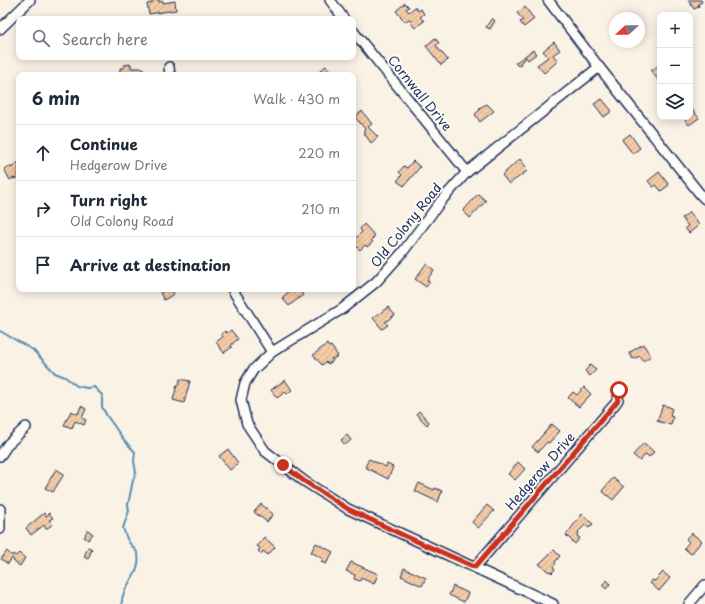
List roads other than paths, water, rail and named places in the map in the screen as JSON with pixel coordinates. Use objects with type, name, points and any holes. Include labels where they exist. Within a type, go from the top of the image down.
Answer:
[{"type":"street","points":[[0,28],[30,0]]},
{"type":"street","points":[[330,0],[342,16]]},
{"type":"street","points":[[548,0],[599,67],[703,194]]},
{"type":"street","name":"Cornwall Drive","points":[[356,35],[467,172]]},
{"type":"street","name":"Old Colony Road","points":[[552,604],[348,509],[304,481],[265,451],[247,424],[241,400],[246,384],[253,370],[272,352],[342,309],[376,282],[402,253],[441,201],[467,172],[599,67]]},
{"type":"street","points":[[234,292],[272,352]]},
{"type":"street","name":"Hedgerow Drive","points":[[475,567],[615,404],[618,400],[619,390]]},
{"type":"street","points":[[0,456],[8,444],[26,427]]},
{"type":"street","points":[[0,509],[0,529]]},
{"type":"street","points":[[689,604],[705,585]]},
{"type":"waterway","points":[[0,331],[33,350],[55,373],[65,377],[77,386],[87,388],[94,387],[102,395],[102,407],[107,416],[124,440],[135,452],[134,461],[136,473],[133,480],[128,505],[129,511],[123,528],[130,544],[136,550],[138,562],[137,568],[124,592],[122,604]]}]
